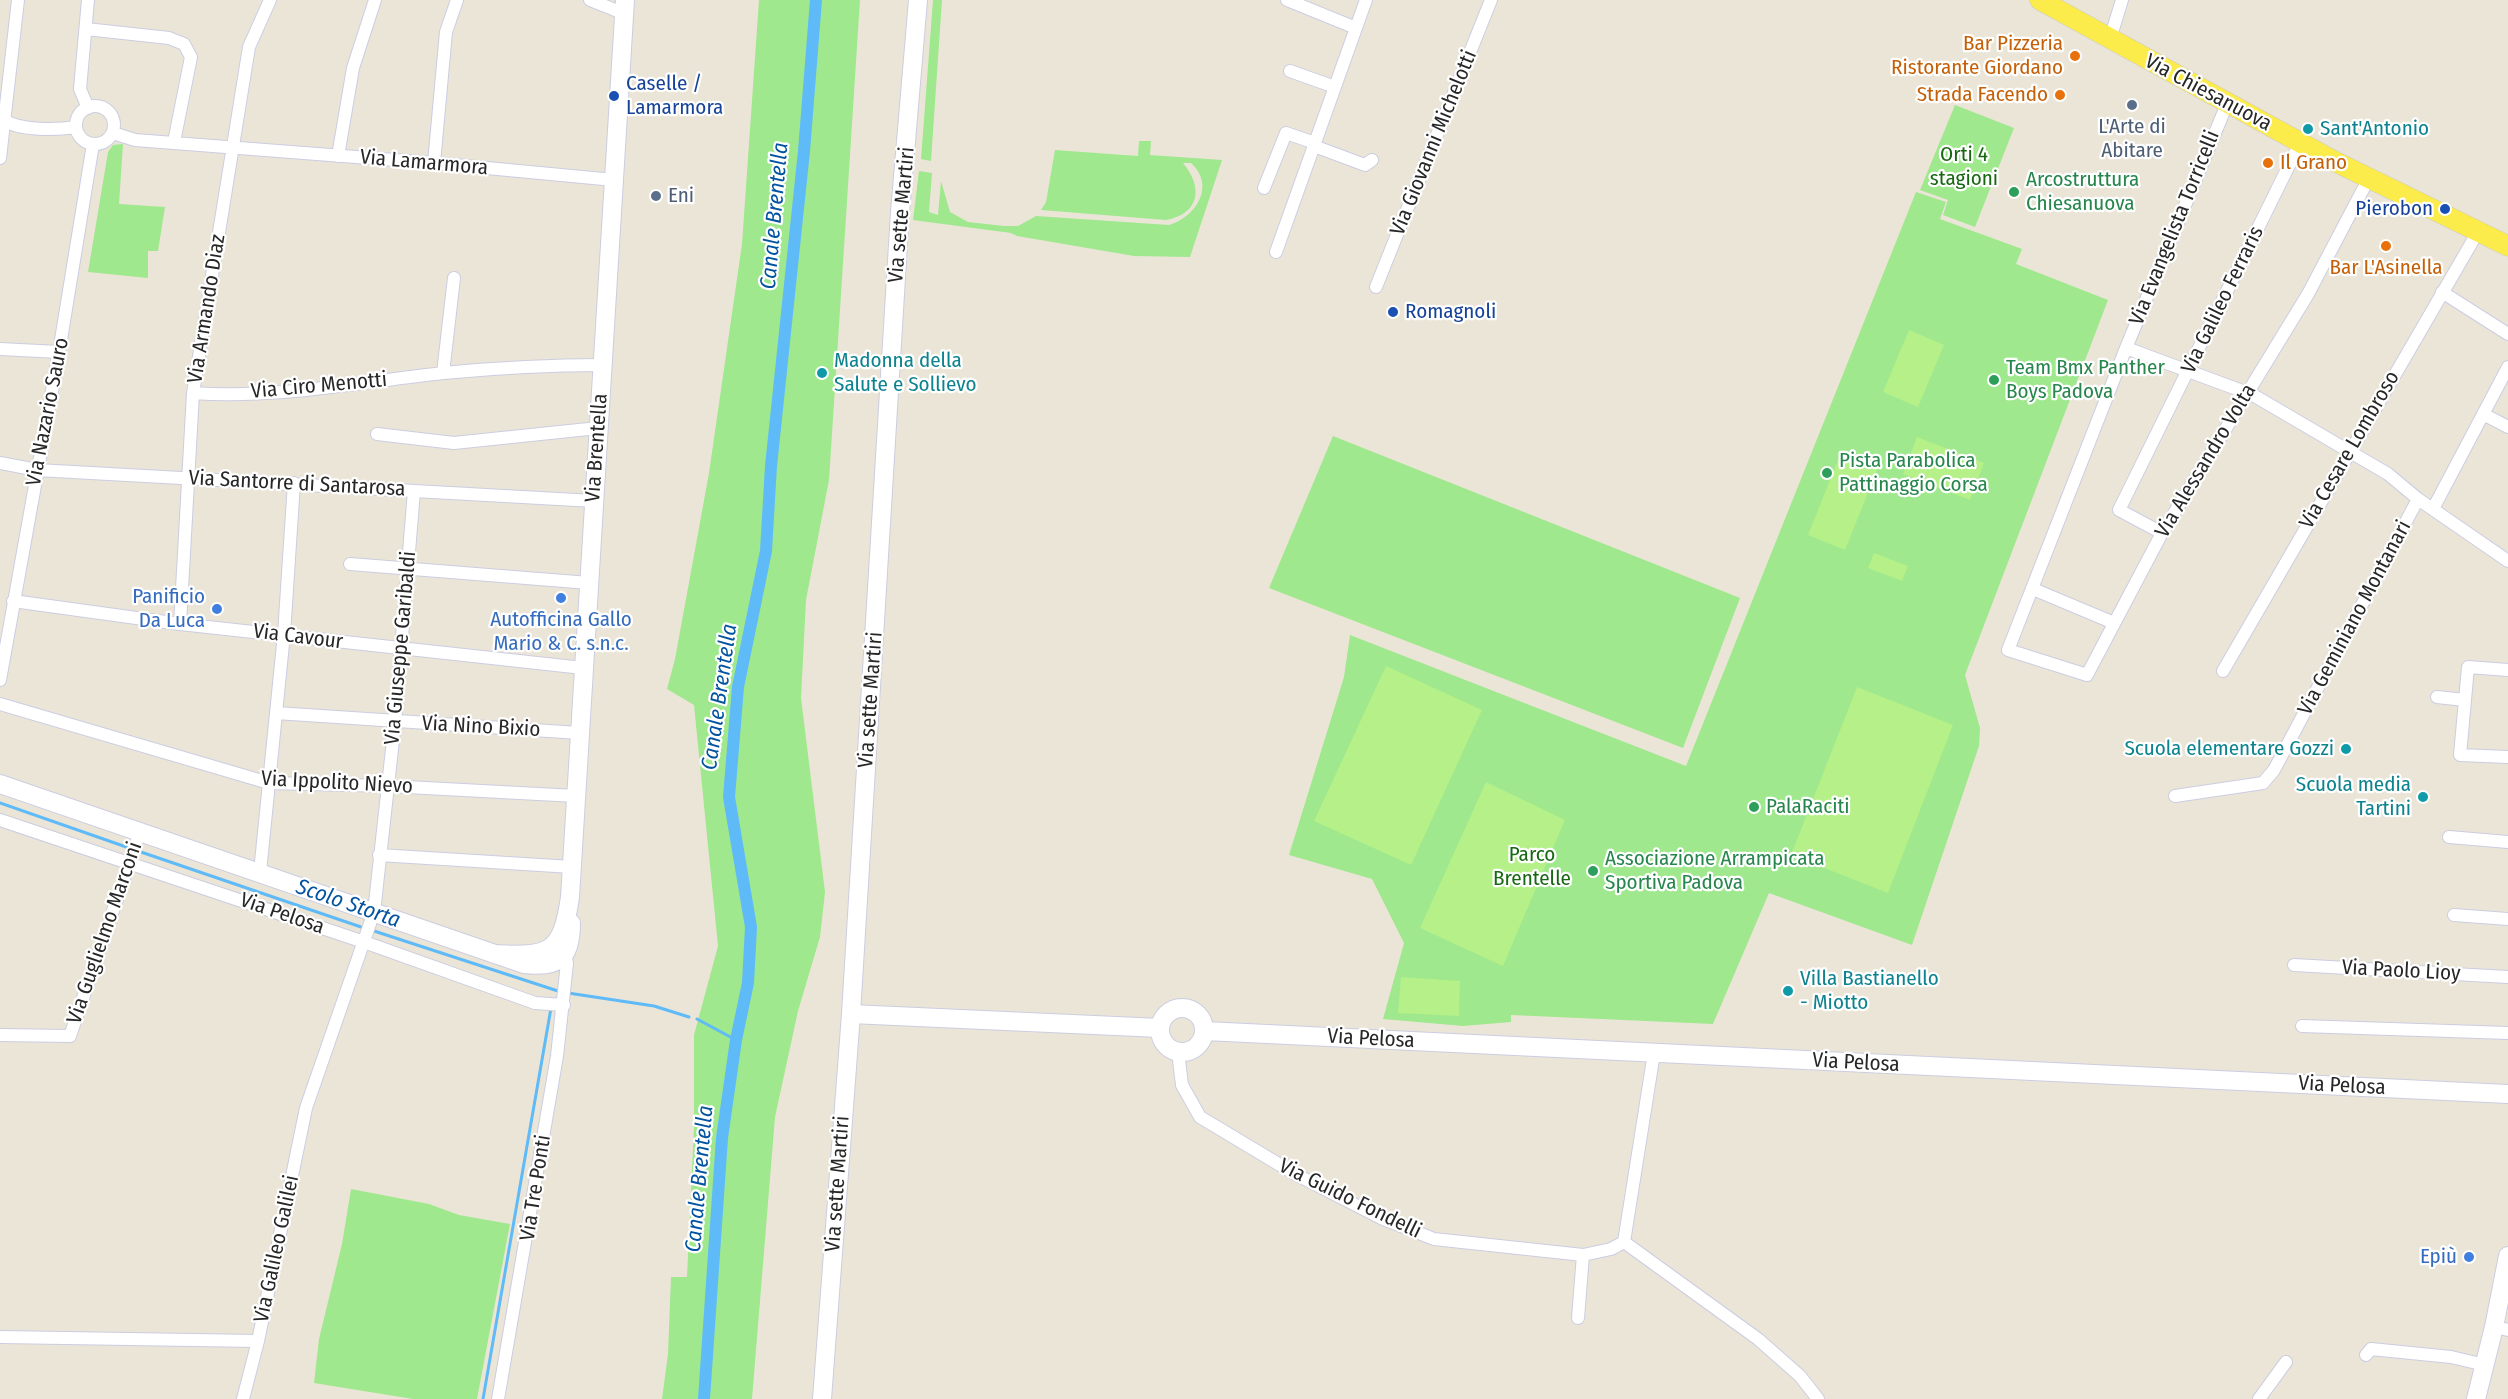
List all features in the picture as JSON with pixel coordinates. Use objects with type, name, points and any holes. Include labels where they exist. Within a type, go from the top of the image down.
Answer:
[{"type":"main road","name":"Via sette Martiri","points":[[822,1399],[851,1014],[900,212],[918,0]]},
{"type":"main road","name":"Via Chiesanuova","points":[[2040,0],[2300,143],[2508,246]]},
{"type":"main road","name":"Via Brentella","points":[[570,897],[625,7]]},
{"type":"main road","name":"Via Pelosa","points":[[0,784],[138,835],[260,872],[373,915],[524,964],[552,964],[565,955]]},
{"type":"main road","points":[[543,951],[556,945],[562,936],[570,897]]},
{"type":"main road","points":[[565,955],[570,947],[570,897]]},
{"type":"main road","name":"Via Pelosa","points":[[494,954],[513,955],[543,951]]},
{"type":"main road","points":[[1183,1007],[1197,1012],[1203,1021],[1205,1031],[1197,1047],[1178,1052],[1166,1045],[1160,1028],[1166,1015],[1183,1007]]},
{"type":"main road","points":[[851,1014],[1160,1028]]},
{"type":"main road","name":"Via Pelosa","points":[[1205,1031],[2508,1094]]},
{"type":"main road","points":[[2476,1399],[2485,1365],[2501,1328],[2508,1256]]},
{"type":"street","points":[[0,158],[18,0]]},
{"type":"street","points":[[88,0],[80,89],[88,108]]},
{"type":"street","name":"Via Armando Diaz","points":[[180,624],[193,393],[249,47],[270,0]]},
{"type":"street","points":[[338,156],[353,68],[375,0]]},
{"type":"street","points":[[434,163],[446,32],[457,0]]},
{"type":"street","points":[[590,0],[625,7]]},
{"type":"street","points":[[1287,0],[1356,28]]},
{"type":"street","points":[[1276,252],[1366,0]]},
{"type":"street","name":"Via Giovanni Michelotti","points":[[1376,287],[1491,0]]},
{"type":"street","points":[[2110,39],[2122,0]]},
{"type":"street","points":[[86,29],[169,38],[184,44],[191,57],[174,142]]},
{"type":"street","points":[[1290,71],[1335,87]]},
{"type":"street","name":"Via Evangelista Torricelli","points":[[2008,650],[2126,348],[2227,104]]},
{"type":"street","points":[[101,107],[111,114],[113,133],[105,142],[93,144],[82,139],[76,128],[78,118],[88,108],[101,107]]},
{"type":"street","points":[[4,120],[10,125],[48,129],[76,128]]},
{"type":"street","points":[[113,133],[135,140],[234,146]]},
{"type":"street","points":[[1264,188],[1286,133],[1365,165],[1372,160]]},
{"type":"street","name":"Via Galileo Ferraris","points":[[2162,533],[2119,510],[2300,143]]},
{"type":"street","name":"Via Nazario Sauro","points":[[0,680],[59,352],[93,144]]},
{"type":"street","name":"Via Lamarmora","points":[[234,146],[614,180]]},
{"type":"street","name":"Via Alessandro Volta","points":[[2008,650],[2086,675],[2162,533],[2308,294],[2369,178]]},
{"type":"street","name":"Via Cesare Lombroso","points":[[2223,671],[2349,449],[2479,230]]},
{"type":"street","points":[[444,373],[454,278]]},
{"type":"street","points":[[2442,292],[2508,334]]},
{"type":"street","points":[[2126,348],[2248,392],[2349,449],[2388,474],[2418,499],[2434,507],[2508,561]]},
{"type":"street","points":[[0,349],[59,352]]},
{"type":"street","name":"Via Ciro Menotti","points":[[193,393],[284,393],[444,373],[544,365],[603,365]]},
{"type":"street","name":"Via Geminiano Montanari","points":[[2434,507],[2508,367]]},
{"type":"street","points":[[2483,414],[2508,428]]},
{"type":"street","points":[[378,434],[454,443],[598,428]]},
{"type":"street","name":"Via Santorre di Santarosa","points":[[0,463],[37,470],[594,501]]},
{"type":"street","points":[[260,872],[284,634],[294,483]]},
{"type":"street","name":"Via Giuseppe Garibaldi","points":[[373,915],[395,722],[414,491]]},
{"type":"street","name":"Via Geminiano Montanari","points":[[2175,796],[2263,783],[2274,770],[2418,499]]},
{"type":"street","points":[[350,564],[589,583]]},
{"type":"street","points":[[2033,589],[2114,623]]},
{"type":"street","name":"Via Cavour","points":[[13,601],[180,624],[583,668]]},
{"type":"street","points":[[2508,670],[2468,667],[2460,755],[2508,757]]},
{"type":"street","points":[[2437,697],[2465,700]]},
{"type":"street","name":"Via Ippolito Nievo","points":[[0,704],[269,783],[388,786],[576,796]]},
{"type":"street","name":"Via Nino Bixio","points":[[276,713],[579,733]]},
{"type":"street","name":"Via Pelosa","points":[[0,820],[364,942],[535,1003],[543,1003],[564,994],[524,964]]},
{"type":"street","name":"Via Guglielmo Marconi","points":[[0,1035],[70,1036],[138,835]]},
{"type":"street","points":[[2449,837],[2508,842]]},
{"type":"street","points":[[379,855],[572,867]]},
{"type":"street","name":"Via Galileo Galilei","points":[[0,1337],[258,1341],[306,1108],[373,915]]},
{"type":"street","points":[[2454,915],[2508,919]]},
{"type":"street","points":[[562,936],[565,955],[564,994]]},
{"type":"street","name":"Via Pelosa","points":[[543,951],[560,952],[565,955]]},
{"type":"street","name":"Via Paolo Lioy","points":[[2294,965],[2508,977]]},
{"type":"street","name":"Via Tre Ponti","points":[[498,1399],[530,1225],[564,994]]},
{"type":"street","points":[[2302,1026],[2508,1033]]},
{"type":"street","name":"Via Guido Fondelli","points":[[1178,1052],[1182,1086],[1200,1117],[1295,1174],[1383,1219],[1434,1239],[1583,1255],[1611,1249],[1624,1242]]},
{"type":"street","points":[[1654,1053],[1624,1242],[1758,1339],[1800,1376],[1818,1399]]},
{"type":"street","points":[[1578,1318],[1583,1255]]},
{"type":"street","points":[[243,1399],[258,1341]]},
{"type":"street","points":[[2366,1355],[2371,1349],[2451,1357],[2485,1365]]},
{"type":"street","points":[[2259,1399],[2286,1362]]},
{"type":"green space","points":[[759,0],[860,0],[829,480],[806,600],[801,698],[825,892],[820,937],[798,1011],[775,1117],[752,1399],[662,1399],[668,1354],[671,1277],[687,1277],[694,1127],[694,1035],[718,946],[694,705],[667,689],[675,659],[709,473],[742,244]]},
{"type":"green space","points":[[933,0],[942,0],[931,161],[921,159]]},
{"type":"green space","name":"Orti 4 stagioni","points":[[1955,105],[2014,128],[1975,227],[1943,215],[1948,200],[1920,190]]},
{"type":"green space","points":[[1139,141],[1151,141],[1150,155],[1222,160],[1190,257],[1134,256],[1017,236],[1011,233],[913,220],[919,171],[932,173],[929,212],[938,215],[941,181],[950,212],[968,222],[1018,226],[1036,216],[1169,225],[1179,221],[1194,208],[1200,200],[1202,191],[1202,181],[1191,163],[1183,163],[1194,182],[1195,199],[1186,212],[1177,217],[1166,220],[1041,210],[1046,202],[1055,150],[1138,156]]},
{"type":"green space","points":[[123,144],[119,204],[165,207],[158,251],[148,251],[148,278],[88,272],[108,152],[113,145]]},
{"type":"green space","name":"Parco Brentelle","points":[[1916,192],[1946,202],[1940,219],[2022,249],[2016,264],[2108,300],[1965,675],[1980,728],[1979,746],[1912,945],[1769,893],[1713,1024],[1511,1015],[1511,1022],[1463,1026],[1383,1019],[1404,943],[1372,879],[1289,855],[1344,677],[1350,635],[1686,766]]},
{"type":"green space","points":[[1909,330],[1944,345],[1918,407],[1883,392]]},
{"type":"green space","points":[[1333,436],[1740,598],[1683,748],[1269,588]]},
{"type":"green space","points":[[1917,437],[1984,463],[1970,500],[1903,474]]},
{"type":"green space","points":[[1840,455],[1877,470],[1845,550],[1808,535]]},
{"type":"green space","points":[[1874,553],[1908,566],[1902,581],[1868,568]]},
{"type":"green space","points":[[1386,666],[1482,710],[1411,865],[1314,821]]},
{"type":"green space","points":[[1857,687],[1953,725],[1888,893],[1791,855]]},
{"type":"green space","points":[[1486,782],[1565,820],[1503,966],[1420,928]]},
{"type":"green space","points":[[1401,977],[1460,981],[1459,1016],[1398,1013]]},
{"type":"green space","points":[[351,1189],[429,1204],[459,1215],[510,1224],[477,1399],[413,1399],[314,1383],[319,1339],[342,1244]]},
{"type":"waterway","name":"Canale Brentella","points":[[704,1399],[722,1138],[736,1040],[748,983],[751,927],[729,797],[738,687],[766,551],[771,466],[804,151],[816,0]]},
{"type":"waterway","name":"Scolo Storta","points":[[0,803],[132,849]]},
{"type":"waterway","name":"Scolo Storta","points":[[138,851],[364,928]]},
{"type":"waterway","name":"Scolo Storta","points":[[371,930],[561,992]]},
{"type":"waterway","name":"Scolo Storta","points":[[568,993],[654,1006],[689,1017]]},
{"type":"waterway","points":[[483,1399],[551,1008]]},
{"type":"waterway","name":"Scolo Storta","points":[[697,1019],[736,1040]]},
{"type":"place","name":"Bar Pizzeria Ristorante Giordano","points":[[2075,56]]},
{"type":"place","name":"Strada Facendo","points":[[2060,95]]},
{"type":"place","name":"Caselle / Lamarmora","points":[[614,96]]},
{"type":"place","name":"L'Arte di Abitare","points":[[2132,105]]},
{"type":"place","name":"Sant'Antonio","points":[[2308,129]]},
{"type":"place","name":"Il Grano","points":[[2268,163]]},
{"type":"place","name":"Arcostruttura Chiesanuova","points":[[2014,192]]},
{"type":"place","name":"Eni","points":[[656,196]]},
{"type":"place","name":"Pierobon","points":[[2445,209]]},
{"type":"place","name":"Bar L'Asinella","points":[[2386,246]]},
{"type":"place","name":"Romagnoli","points":[[1393,312]]},
{"type":"place","name":"Madonna della Salute e Sollievo","points":[[822,373]]},
{"type":"place","name":"Team Bmx Panther Boys Padova","points":[[1994,380]]},
{"type":"place","name":"Pista Parabolica Pattinaggio Corsa","points":[[1827,473]]},
{"type":"place","name":"Autofficina Gallo Mario & C. s.n.c.","points":[[561,598]]},
{"type":"place","name":"Panificio Da Luca","points":[[217,609]]},
{"type":"place","name":"Scuola elementare Gozzi","points":[[2346,749]]},
{"type":"place","name":"Scuola media Tartini","points":[[2423,797]]},
{"type":"place","name":"PalaRaciti","points":[[1754,807]]},
{"type":"place","name":"Associazione Arrampicata Sportiva Padova","points":[[1593,871]]},
{"type":"place","name":"Villa Bastianello - Miotto","points":[[1788,991]]},
{"type":"place","name":"Epiù","points":[[2469,1257]]}]
